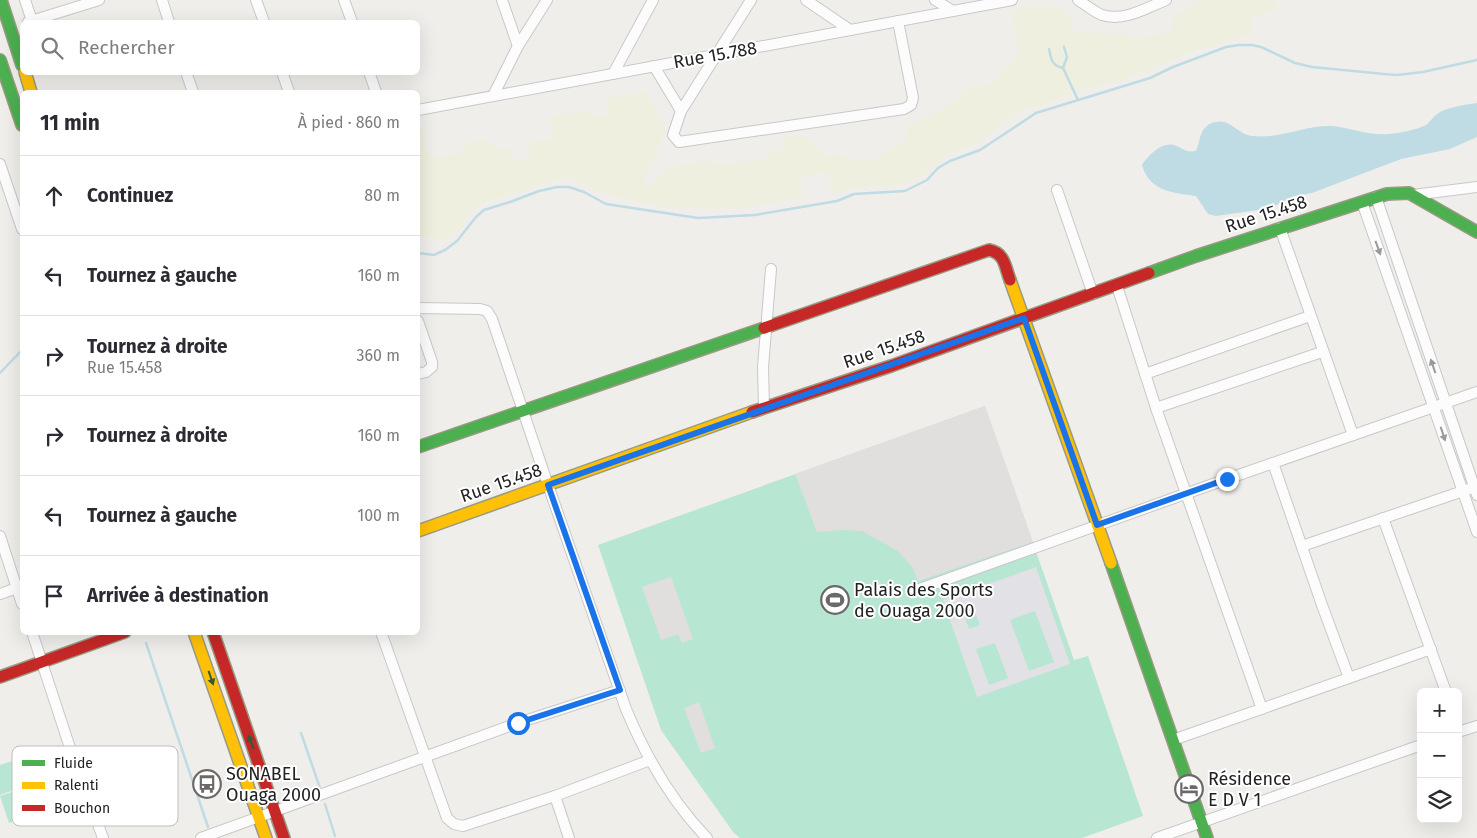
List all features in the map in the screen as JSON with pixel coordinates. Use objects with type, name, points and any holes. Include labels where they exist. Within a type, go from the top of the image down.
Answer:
[{"type":"main road","points":[[1,0],[20,60]]},
{"type":"main road","points":[[0,60],[20,119]]},
{"type":"main road","points":[[26,75],[30,90]]},
{"type":"main road","name":"Rue 15.458","points":[[420,530],[1280,228],[1376,197],[1396,193],[1409,193],[1413,195]]},
{"type":"main road","points":[[1413,195],[1477,232]]},
{"type":"main road","points":[[420,446],[765,326],[989,250],[995,250],[1001,255],[1024,318],[1207,838]]},
{"type":"main road","points":[[0,678],[117,635]]},
{"type":"main road","points":[[195,635],[266,838]]},
{"type":"main road","points":[[214,635],[284,838]]},
{"type":"street","points":[[25,0],[28,20]]},
{"type":"street","points":[[37,20],[99,0]]},
{"type":"street","points":[[162,0],[168,20]]},
{"type":"street","points":[[256,0],[263,20]]},
{"type":"street","points":[[344,0],[351,20]]},
{"type":"street","points":[[502,0],[518,46]]},
{"type":"street","points":[[492,96],[518,46],[547,0]]},
{"type":"street","points":[[613,74],[653,0]]},
{"type":"street","points":[[751,0],[681,111],[673,135],[679,142],[904,109],[911,105],[913,98],[898,22]]},
{"type":"street","points":[[806,0],[850,30]]},
{"type":"street","points":[[935,0],[953,11]]},
{"type":"street","name":"Rue 15.788","points":[[420,110],[1012,0]]},
{"type":"street","points":[[1078,0],[1101,14],[1116,18],[1130,15],[1166,0]]},
{"type":"street","points":[[10,28],[20,25]]},
{"type":"street","points":[[654,66],[681,111]]},
{"type":"street","points":[[187,75],[192,90]]},
{"type":"street","points":[[283,75],[288,90]]},
{"type":"street","points":[[370,75],[375,90]]},
{"type":"street","points":[[0,164],[20,223]]},
{"type":"street","points":[[1413,195],[1477,187]]},
{"type":"street","points":[[1057,190],[1093,294]]},
{"type":"street","points":[[1302,546],[1462,492],[1476,491],[1376,197]]},
{"type":"street","points":[[1362,202],[1477,532]]},
{"type":"street","points":[[1280,228],[1322,352],[1353,435]]},
{"type":"street","points":[[764,408],[765,326],[771,269]]},
{"type":"street","points":[[1117,286],[1156,408],[1262,709]]},
{"type":"street","points":[[420,308],[480,309],[487,311],[492,320],[548,485],[640,742],[667,790],[681,810],[707,838]]},
{"type":"street","points":[[1145,374],[1310,316]]},
{"type":"street","points":[[420,327],[432,366],[426,372],[420,374]]},
{"type":"street","points":[[1156,408],[1322,352]]},
{"type":"street","points":[[914,591],[1186,493],[1477,392]]},
{"type":"street","points":[[1273,463],[1349,678]]},
{"type":"street","points":[[1383,518],[1445,688]]},
{"type":"street","points":[[0,536],[20,598]]},
{"type":"street","points":[[0,594],[17,588]]},
{"type":"street","points":[[33,635],[69,746]]},
{"type":"street","points":[[382,635],[447,818],[454,824],[463,826],[555,796],[650,760]]},
{"type":"street","points":[[1173,740],[1431,649]]},
{"type":"street","points":[[201,838],[425,756],[620,690]]},
{"type":"street","points":[[1462,729],[1477,726]]},
{"type":"street","points":[[1157,838],[1417,747]]},
{"type":"street","points":[[555,796],[569,838]]},
{"type":"street","points":[[99,826],[103,838]]},
{"type":"green space","points":[[1200,0],[1277,0],[1275,9],[1252,18],[1252,34],[1188,53],[1123,80],[1080,90],[1057,100],[1019,111],[980,142],[952,152],[920,176],[903,185],[865,186],[836,193],[825,172],[799,177],[804,197],[758,206],[711,209],[652,205],[598,192],[570,178],[552,181],[477,206],[468,215],[460,230],[447,239],[420,235],[420,128],[422,128],[429,156],[441,158],[445,155],[460,154],[469,142],[485,139],[493,147],[511,149],[515,161],[530,159],[528,142],[551,139],[550,116],[591,110],[593,115],[607,116],[606,99],[646,91],[666,129],[643,182],[651,185],[668,167],[711,160],[721,165],[763,159],[769,152],[783,149],[784,134],[805,138],[817,145],[825,156],[838,154],[867,161],[885,154],[895,145],[907,140],[906,126],[944,109],[966,90],[994,81],[1019,53],[1010,11],[1031,7],[1061,8],[1071,17],[1074,32],[1128,34],[1134,40],[1173,31],[1172,16]]},
{"type":"green space","name":"Palais des Sports de Ouaga 2000","points":[[985,406],[1074,660],[1088,656],[1143,816],[1082,838],[740,838],[733,832],[661,730],[598,545]]},
{"type":"green space","points":[[12,761],[12,791],[0,795],[0,765]]},
{"type":"green space","points":[[12,792],[12,822],[9,823],[0,796]]},
{"type":"shaded area","points":[[985,406],[1033,542],[918,581],[912,567],[898,551],[862,531],[817,532],[795,474]]},
{"type":"shaded area","points":[[1036,567],[1070,664],[977,697],[943,600]],"holes":[[[971,603],[980,625],[969,629],[961,607]],[[1035,611],[1054,662],[1029,671],[1010,620]],[[995,643],[1008,678],[989,685],[976,649]]]},
{"type":"shaded area","points":[[671,577],[693,639],[682,643],[678,634],[661,640],[642,587]]},
{"type":"shaded area","points":[[699,702],[715,748],[701,753],[684,708]]},
{"type":"water","points":[[1477,103],[1477,137],[1450,149],[1401,159],[1312,193],[1295,196],[1272,207],[1258,210],[1216,216],[1208,214],[1196,196],[1171,192],[1156,185],[1145,174],[1142,165],[1151,154],[1164,146],[1174,145],[1186,151],[1196,151],[1203,130],[1215,122],[1226,122],[1243,133],[1253,136],[1273,136],[1322,126],[1389,134],[1422,127],[1437,114],[1446,110]]},
{"type":"waterway","points":[[420,253],[434,255],[445,250],[457,241],[484,210],[539,191],[557,187],[569,187],[584,192],[606,204],[698,218],[755,215],[837,201],[854,194],[905,191],[927,180],[938,168],[950,161],[980,150],[1036,113],[1150,78],[1226,47],[1252,45],[1261,47],[1295,63],[1312,67],[1397,75],[1423,72],[1477,60]]},
{"type":"waterway","points":[[1063,68],[1067,57],[1064,47]]},
{"type":"waterway","points":[[1049,49],[1050,56],[1056,66],[1063,68],[1078,100]]},
{"type":"waterway","points":[[0,373],[20,352]]},
{"type":"waterway","points":[[146,643],[208,827]]},
{"type":"waterway","points":[[301,733],[320,788]]},
{"type":"waterway","points":[[325,804],[335,836]]},
{"type":"traffic: fast","points":[[1,0],[20,59]]},
{"type":"traffic: fast","points":[[0,60],[20,119]]},
{"type":"traffic: fast","points":[[1149,273],[1387,194],[1409,193],[1477,232]]},
{"type":"traffic: fast","points":[[420,446],[764,328]]},
{"type":"traffic: fast","points":[[1111,563],[1207,838]]},
{"type":"traffic: slow","points":[[26,75],[30,90]]},
{"type":"traffic: slow","points":[[1010,280],[1111,563]]},
{"type":"traffic: slow","points":[[420,530],[752,412]]},
{"type":"traffic: slow","points":[[195,635],[266,838]]},
{"type":"traffic: jam","points":[[764,328],[989,250],[1001,257],[1010,280]]},
{"type":"traffic: jam","points":[[752,412],[891,366],[1149,273]]},
{"type":"traffic: jam","points":[[0,677],[117,635]]},
{"type":"traffic: jam","points":[[214,635],[284,838]]},
{"type":"place","name":"Palais des Sports de Ouaga 2000","points":[[835,600]]},
{"type":"place","name":"SONABEL Ouaga 2000","points":[[207,784]]},
{"type":"place","name":"Résidence E D V 1","points":[[1189,789]]},
{"type":"route","points":[[518,723],[620,690],[548,485],[1024,318],[1097,525],[1227,479]]}]
